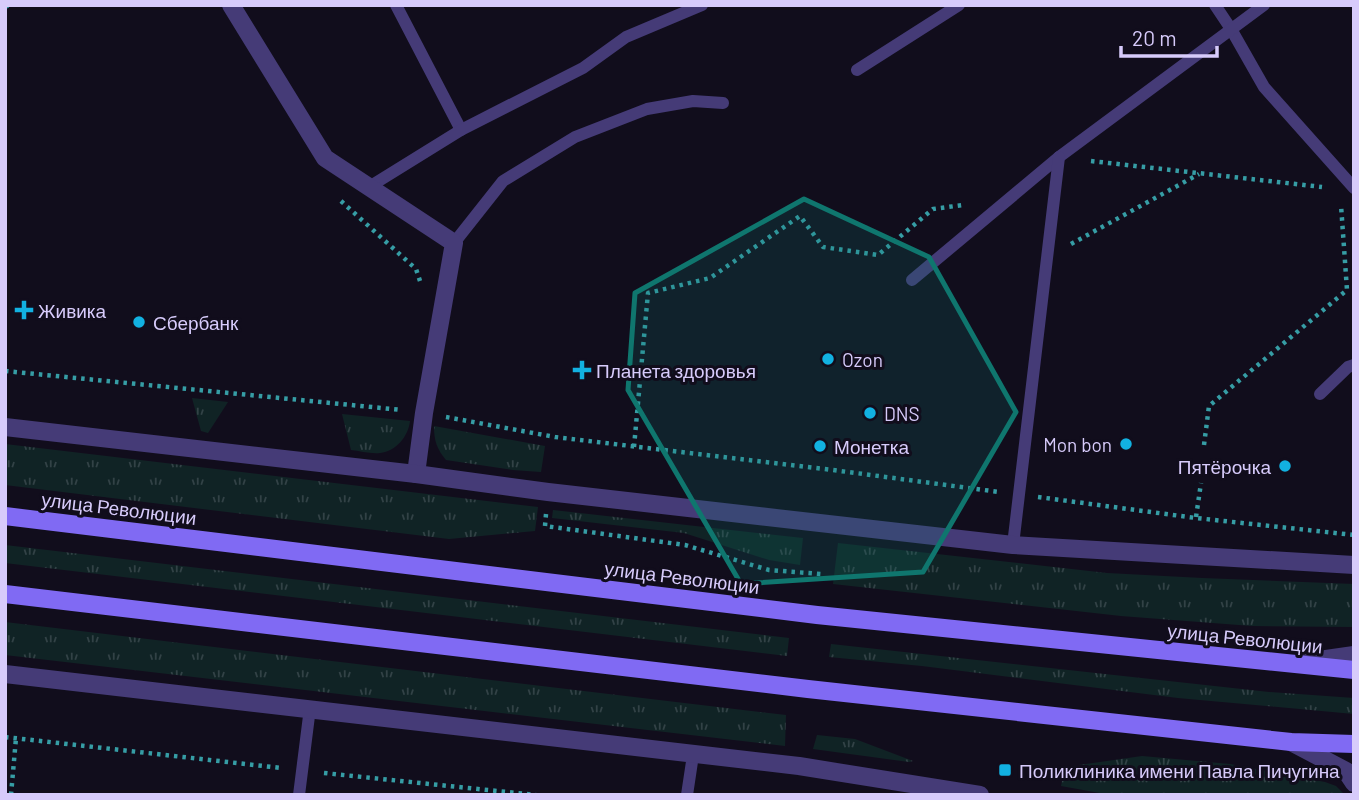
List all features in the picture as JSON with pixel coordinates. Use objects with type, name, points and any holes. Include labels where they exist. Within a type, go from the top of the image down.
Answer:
[{"type":"main road","name":"улица Революции","points":[[5,516],[817,615],[1354,670]]},
{"type":"main road","points":[[5,594],[808,690],[1291,742],[1354,744]]},
{"type":"street","points":[[231,5],[325,158],[454,243],[416,474]]},
{"type":"street","points":[[5,427],[1013,545],[1354,565]]},
{"type":"street","points":[[1288,664],[1354,655]]},
{"type":"street","points":[[5,674],[799,766],[980,795]]},
{"type":"street","points":[[1291,742],[1346,771],[1354,783]]},
{"type":"lane","points":[[396,5],[461,130]]},
{"type":"lane","points":[[369,187],[461,130],[583,68],[626,37],[702,5]]},
{"type":"lane","points":[[858,70],[959,5]]},
{"type":"lane","points":[[1214,5],[1264,87],[1339,172],[1347,189]]},
{"type":"lane","points":[[912,280],[1059,157],[1264,5]]},
{"type":"lane","points":[[454,243],[503,181],[576,137],[647,109],[693,101],[723,103]]},
{"type":"lane","points":[[1013,545],[1059,157]]},
{"type":"lane","points":[[1320,394],[1348,367],[1354,365]]},
{"type":"lane","points":[[299,795],[310,708]]},
{"type":"lane","points":[[687,795],[693,755]]},
{"type":"path","points":[[1095,151],[1084,160],[1347,189]]},
{"type":"path","points":[[1204,445],[1209,406],[1347,290],[1347,189],[1339,172]]},
{"type":"path","points":[[1049,243],[1063,248],[1199,174]]},
{"type":"path","points":[[334,195],[416,269],[420,279],[419,292]]},
{"type":"path","points":[[634,447],[648,293],[710,278],[800,216],[823,247],[878,255],[933,209],[962,206],[971,200]]},
{"type":"path","points":[[5,371],[424,413],[555,437],[833,470],[1196,518],[1354,535]]},
{"type":"path","points":[[1196,518],[1200,483]]},
{"type":"path","points":[[545,526],[685,545],[769,570],[821,574]]},
{"type":"path","points":[[5,737],[536,795]]},
{"type":"path","points":[[11,795],[16,738]]},
{"type":"highlighted area","points":[[804,199],[929,257],[1016,412],[923,572],[741,584],[628,390],[635,293]]},
{"type":"green space","points":[[192,398],[228,402],[208,433],[201,431]]},
{"type":"green space","points":[[342,414],[410,421],[407,432],[396,446],[386,452],[369,453],[351,450]]},
{"type":"green space","points":[[434,426],[545,446],[541,472],[446,460],[437,444]]},
{"type":"green space","points":[[5,444],[538,507],[535,531],[449,539],[5,485]]},
{"type":"green space","points":[[553,510],[803,538],[800,565],[769,560],[684,533],[552,518]]},
{"type":"green space","points":[[838,543],[1107,573],[1354,584],[1354,627],[1252,626],[1121,616],[833,584]]},
{"type":"green space","points":[[5,545],[789,638],[787,656],[5,563]]},
{"type":"green space","points":[[5,622],[786,715],[785,746],[5,655]]},
{"type":"green space","points":[[831,644],[1269,692],[1354,698],[1354,714],[1178,698],[829,657]]},
{"type":"green space","points":[[817,735],[855,739],[913,761],[813,749]]},
{"type":"green space","points":[[1142,756],[1230,764],[1325,782],[1336,786],[1345,795],[1111,795],[1061,786],[1065,767]]},
{"type":"place","name":"Живика","points":[[24,310]]},
{"type":"place","name":"Сбербанк","points":[[139,322]]},
{"type":"place","name":"Ozon","points":[[828,359]]},
{"type":"place","name":"Планета здоровья","points":[[582,370]]},
{"type":"place","name":"DNS","points":[[870,413]]},
{"type":"place","name":"Mon bon","points":[[1126,444]]},
{"type":"place","name":"Монетка","points":[[820,446]]},
{"type":"place","name":"Пятёрочка","points":[[1285,466]]},
{"type":"place","name":"Поликлиника имени Павла Пичугина","points":[[1005,770]]}]
